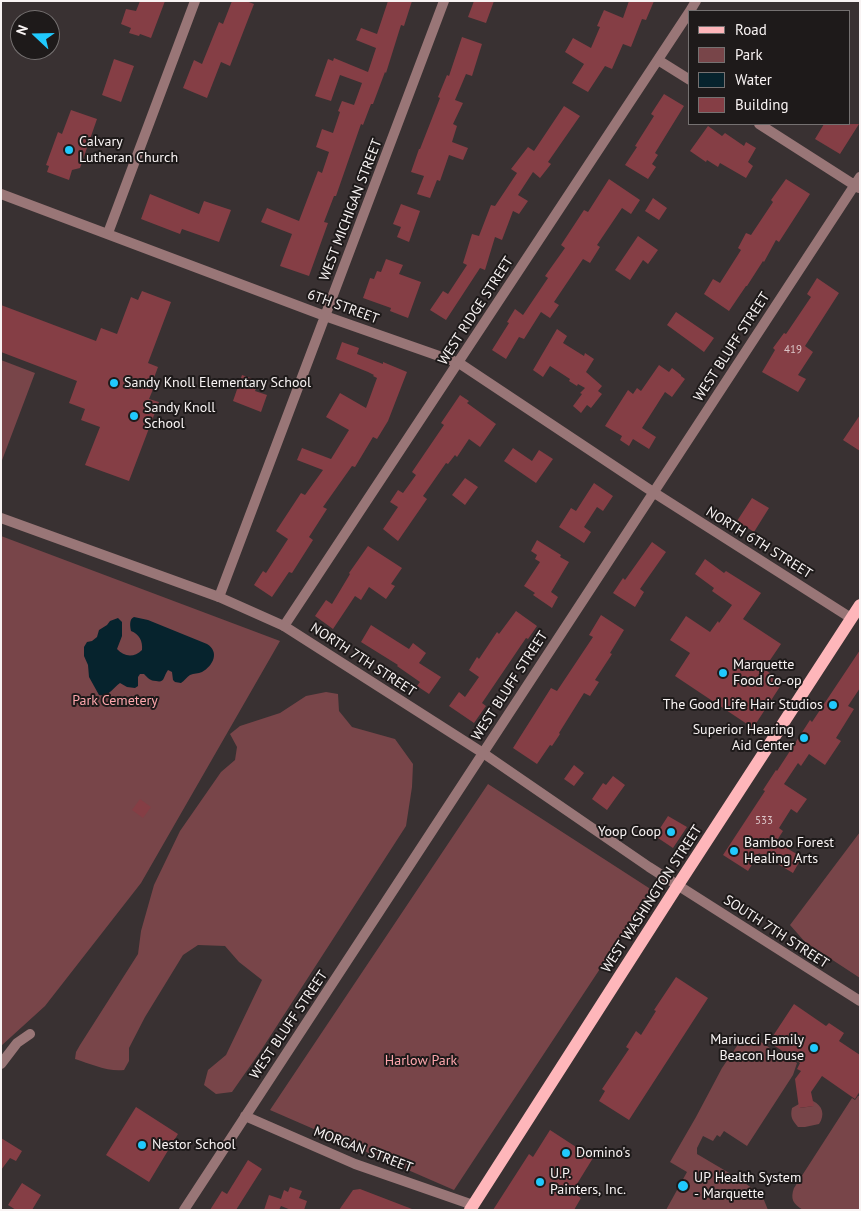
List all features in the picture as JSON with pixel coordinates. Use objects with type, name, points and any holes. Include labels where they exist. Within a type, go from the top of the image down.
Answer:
[{"type":"main road","name":"WEST WASHINGTON STREET","points":[[472,1207],[860,605]]},
{"type":"street","points":[[108,233],[195,1]]},
{"type":"street","name":"WEST MICHIGAN STREET","points":[[219,597],[444,1]]},
{"type":"street","name":"WEST RIDGE STREET","points":[[284,626],[688,14]]},
{"type":"street","points":[[658,60],[688,79]]},
{"type":"street","points":[[761,125],[858,183]]},
{"type":"street","name":"WEST BLUFF STREET","points":[[184,1210],[652,492],[858,183]]},
{"type":"street","name":"6TH STREET","points":[[1,194],[325,316],[459,363],[652,492]]},
{"type":"street","name":"NORTH 6TH STREET","points":[[652,492],[851,618]]},
{"type":"street","name":"NORTH 7TH STREET","points":[[1,518],[219,597],[284,626],[483,753],[678,885]]},
{"type":"street","name":"SOUTH 7TH STREET","points":[[678,885],[860,1001]]},
{"type":"street","points":[[1,1064],[17,1043],[30,1034]]},
{"type":"street","name":"MORGAN STREET","points":[[245,1116],[355,1164],[472,1207]]},
{"type":"green space","points":[[1,360],[35,373],[1,463]]},
{"type":"green space","name":"Park Cemetery","points":[[1,536],[280,641],[141,883],[45,1006],[1,1046]]},
{"type":"green space","points":[[326,692],[338,694],[339,711],[352,727],[395,739],[413,764],[412,787],[406,826],[260,1052],[232,1092],[216,1094],[204,1085],[208,1070],[226,1055],[262,980],[239,962],[225,946],[198,945],[183,955],[145,1017],[129,1048],[129,1061],[124,1070],[106,1069],[75,1059],[80,1045],[138,954],[141,931],[154,885],[180,831],[221,772],[235,760],[237,747],[230,734],[240,726],[280,713],[306,696]]},
{"type":"green space","name":"Harlow Park","points":[[488,784],[652,890],[454,1190],[270,1110]]},
{"type":"green space","points":[[860,832],[860,978],[805,942],[790,925]]},
{"type":"green space","points":[[750,1035],[770,1048],[768,1055],[775,1058],[780,1052],[797,1063],[793,1075],[747,1146],[724,1131],[720,1137],[717,1135],[713,1141],[703,1136],[697,1148],[697,1154],[762,1195],[768,1210],[666,1210],[687,1172],[670,1162],[722,1068],[741,1040]]},
{"type":"green space","points":[[860,1096],[860,1210],[803,1210],[793,1201],[794,1188],[852,1098],[855,1100]]},
{"type":"green space","points":[[813,1101],[819,1105],[822,1111],[819,1124],[798,1127],[792,1118],[792,1108],[799,1104],[800,1108],[813,1106]]},
{"type":"water","points":[[134,617],[148,620],[207,644],[213,651],[214,659],[212,663],[202,672],[190,675],[181,683],[173,680],[172,672],[168,670],[161,681],[149,679],[144,674],[140,674],[138,686],[135,688],[127,687],[120,683],[106,695],[99,695],[89,677],[84,647],[87,642],[97,637],[99,630],[110,621],[118,618],[122,622],[122,636],[117,649],[129,656],[139,653],[142,650],[141,641],[131,631],[130,627]]},
{"type":"building","points":[[140,1],[165,1],[151,38],[129,33],[131,28],[121,24],[126,9],[136,11]]},
{"type":"building","points":[[232,1],[246,1],[254,4],[230,66],[221,62],[207,98],[183,88],[194,60],[202,64],[219,22],[223,24]]},
{"type":"building","points":[[388,1],[412,1],[404,26],[401,25],[386,73],[363,125],[361,124],[336,196],[334,196],[324,222],[328,223],[309,276],[280,266],[292,234],[261,222],[267,208],[299,221],[318,171],[322,173],[329,152],[316,147],[322,129],[333,133],[342,101],[354,105],[362,83],[340,75],[331,101],[315,96],[328,59],[333,61],[334,58],[368,72],[376,48],[356,40],[361,28],[377,34]]},
{"type":"building","points":[[474,1],[494,1],[486,23],[468,17]]},
{"type":"building","points":[[629,1],[654,1],[646,20],[642,19],[631,47],[623,44],[612,69],[605,66],[588,92],[572,83],[584,64],[565,52],[573,38],[591,48],[600,27],[597,26],[604,10],[623,18]]},
{"type":"building","points":[[462,37],[482,44],[472,76],[466,74],[455,100],[463,103],[453,124],[457,126],[452,142],[468,148],[463,160],[449,155],[440,181],[437,180],[430,198],[417,194],[424,176],[411,172],[440,98],[438,97],[447,75],[449,76]]},
{"type":"building","points":[[114,59],[134,66],[121,102],[102,95]]},
{"type":"building","points":[[664,94],[684,106],[655,153],[658,155],[652,164],[656,167],[648,179],[625,165],[637,147],[635,146],[654,116],[651,114]]},
{"type":"building","points":[[564,106],[580,116],[548,162],[551,164],[540,178],[533,172],[518,195],[528,201],[519,214],[513,211],[502,240],[495,237],[485,270],[480,268],[446,320],[430,310],[443,291],[448,294],[467,265],[463,263],[472,234],[479,236],[491,205],[495,206],[517,173],[511,169],[528,147],[534,151]]},
{"type":"building","name":"Calvary Lutheran Church","points":[[71,110],[97,119],[80,168],[72,170],[69,180],[47,172],[49,166],[46,165],[58,132],[62,134]]},
{"type":"building","points":[[859,124],[840,154],[815,139],[823,125]]},
{"type":"building","points":[[708,126],[722,136],[725,133],[744,146],[746,142],[756,148],[748,162],[753,166],[746,178],[720,163],[718,167],[707,160],[706,162],[690,151]]},
{"type":"building","points":[[609,179],[640,200],[631,214],[622,208],[597,245],[600,247],[590,263],[583,259],[554,302],[559,305],[550,318],[541,312],[524,339],[519,337],[506,359],[492,350],[509,323],[507,322],[515,309],[523,315],[548,278],[545,276],[565,248],[561,245],[584,210],[588,212]]},
{"type":"building","points":[[786,179],[810,194],[779,242],[776,240],[764,262],[729,311],[704,294],[713,279],[720,283],[741,250],[738,248],[746,233],[751,235],[773,202],[771,200]]},
{"type":"building","points":[[150,194],[199,214],[204,201],[231,210],[219,242],[182,229],[180,234],[141,219]]},
{"type":"building","points":[[653,198],[667,208],[659,220],[645,211]]},
{"type":"building","points":[[401,204],[420,211],[409,242],[397,237],[401,227],[393,224]]},
{"type":"building","points":[[638,236],[658,250],[648,264],[643,260],[630,280],[615,270]]},
{"type":"building","points":[[386,259],[403,265],[399,274],[421,282],[408,318],[390,311],[391,308],[363,298],[370,278],[374,279],[377,271],[381,272]]},
{"type":"building","points":[[817,278],[839,293],[805,346],[813,352],[798,375],[806,379],[798,392],[762,372],[775,350],[773,348],[784,333],[786,334],[811,297],[807,294]]},
{"type":"building","name":"Sandy Knoll Elementary School","points":[[142,291],[171,302],[148,363],[158,367],[151,386],[154,387],[149,399],[159,402],[129,481],[85,465],[100,427],[81,420],[85,409],[69,403],[77,381],[1,352],[1,305],[96,341],[101,328],[117,334],[131,297],[138,300]]},
{"type":"building","points":[[676,312],[714,338],[704,352],[667,325]]},
{"type":"building","points":[[557,329],[567,336],[563,343],[584,356],[585,353],[594,359],[586,372],[602,386],[598,391],[602,394],[591,408],[587,405],[581,413],[573,406],[585,388],[569,381],[570,379],[550,366],[543,377],[533,370]]},
{"type":"building","points":[[342,342],[359,348],[357,354],[407,372],[388,421],[377,439],[373,437],[355,467],[352,466],[323,507],[327,509],[309,537],[313,540],[292,573],[289,572],[272,597],[254,585],[263,571],[266,573],[288,539],[276,531],[301,493],[305,495],[323,470],[297,460],[302,448],[331,459],[349,430],[326,417],[340,393],[366,408],[377,378],[368,372],[336,359]]},
{"type":"building","points":[[659,365],[669,372],[672,368],[685,379],[672,397],[665,392],[642,428],[656,437],[649,449],[633,439],[629,446],[620,440],[622,436],[605,426],[628,390],[633,394],[637,388],[641,391]]},
{"type":"building","points":[[242,375],[259,381],[255,391],[267,395],[261,412],[233,401]]},
{"type":"building","points":[[460,395],[469,401],[467,403],[496,424],[480,447],[469,439],[457,457],[455,455],[448,464],[446,463],[423,496],[427,499],[398,541],[383,529],[398,507],[390,502],[398,490],[403,493],[416,475],[412,472],[444,425],[441,423]]},
{"type":"building","points":[[860,415],[860,451],[843,440]]},
{"type":"building","points":[[513,448],[532,461],[539,450],[553,459],[536,483],[504,461]]},
{"type":"building","points":[[465,478],[478,487],[465,505],[452,495]]},
{"type":"building","points":[[594,483],[613,496],[603,511],[597,507],[584,527],[591,532],[584,543],[559,527],[571,508],[576,511]]},
{"type":"building","points":[[752,498],[769,508],[754,532],[737,521]]},
{"type":"building","points":[[537,540],[569,562],[551,592],[558,597],[552,608],[533,595],[535,593],[524,586],[540,562],[535,559],[537,555],[531,551]]},
{"type":"building","points":[[652,542],[666,552],[640,589],[644,592],[635,607],[613,593],[623,578],[625,580]]},
{"type":"building","points":[[368,546],[402,568],[391,584],[395,586],[386,599],[369,587],[361,600],[355,596],[333,629],[315,616],[326,600],[332,604],[349,573]]},
{"type":"building","name":"Marquette Food Co-op","points":[[705,559],[724,573],[726,571],[761,593],[743,619],[781,644],[764,669],[783,682],[753,728],[675,676],[690,653],[670,640],[686,616],[710,632],[732,605],[712,591],[714,588],[695,574]]},
{"type":"building","points":[[516,611],[537,626],[528,639],[526,638],[482,703],[486,706],[474,723],[449,706],[459,692],[465,697],[479,677],[469,670],[477,657],[479,659],[497,632],[499,634]]},
{"type":"building","points":[[601,615],[624,630],[610,653],[612,654],[595,680],[599,682],[590,696],[584,693],[560,734],[537,764],[513,748],[551,688],[557,691],[593,637],[589,635]]},
{"type":"building","points":[[371,625],[409,649],[413,643],[426,653],[419,663],[441,677],[429,694],[417,686],[420,682],[398,665],[361,642]]},
{"type":"building","points":[[860,650],[860,688],[848,706],[854,709],[836,738],[841,741],[825,765],[809,754],[801,766],[798,763],[784,784],[807,799],[797,813],[791,809],[779,828],[783,831],[776,842],[802,857],[793,873],[759,853],[748,871],[723,855],[765,791],[763,790],[776,770],[810,720],[812,722]]},
{"type":"building","points":[[574,765],[584,773],[574,786],[564,779]]},
{"type":"building","points":[[613,776],[625,785],[607,810],[592,799],[603,783],[606,785]]},
{"type":"building","points":[[140,799],[151,807],[143,818],[132,810]]},
{"type":"building","name":"Yoop Coop","points":[[668,816],[687,827],[673,848],[655,836]]},
{"type":"building","points":[[676,977],[708,998],[629,1120],[599,1101],[605,1091],[602,1089],[629,1049],[626,1047],[636,1031],[641,1035],[656,1011],[654,1010]]},
{"type":"building","name":"Mariucci Family Beacon House","points":[[794,1004],[826,1026],[829,1023],[844,1033],[839,1041],[860,1055],[860,1091],[855,1099],[822,1076],[811,1092],[814,1106],[799,1108],[795,1079],[801,1071],[797,1069],[800,1063],[769,1042]]},
{"type":"building","name":"Nestor School","points":[[136,1107],[178,1134],[149,1182],[106,1155]]},
{"type":"building","points":[[550,1130],[593,1158],[572,1192],[581,1198],[574,1210],[493,1210],[529,1154],[533,1157]]},
{"type":"building","points":[[1,1138],[22,1151],[16,1161],[10,1158],[1,1170]]},
{"type":"building","points":[[248,1160],[262,1169],[236,1210],[210,1210],[222,1191],[227,1194]]},
{"type":"building","points":[[22,1183],[41,1195],[32,1210],[16,1210],[8,1205]]},
{"type":"building","points":[[290,1187],[302,1191],[299,1198],[307,1201],[304,1210],[291,1210],[281,1206],[279,1210],[264,1210],[269,1195],[281,1199],[284,1190],[288,1192]]},
{"type":"building","points":[[360,1189],[412,1210],[339,1210],[353,1190]]},
{"type":"place","name":"Calvary Lutheran Church","points":[[69,150]]},
{"type":"place","name":"Sandy Knoll Elementary School","points":[[114,383]]},
{"type":"place","name":"Sandy Knoll School","points":[[134,416]]},
{"type":"place","name":"Marquette Food Co-op","points":[[723,673]]},
{"type":"place","name":"The Good Life Hair Studios","points":[[833,705]]},
{"type":"place","name":"Superior Hearing Aid Center","points":[[804,738]]},
{"type":"place","name":"Yoop Coop","points":[[671,832]]},
{"type":"place","name":"Bamboo Forest Healing Arts","points":[[734,851]]},
{"type":"place","name":"Mariucci Family Beacon House","points":[[814,1048]]},
{"type":"place","name":"Nestor School","points":[[142,1145]]},
{"type":"place","name":"Domino's","points":[[566,1153]]},
{"type":"place","name":"U.P. Painters, Inc.","points":[[540,1182]]},
{"type":"place","name":"UP Health System - Marquette","points":[[683,1186]]}]
